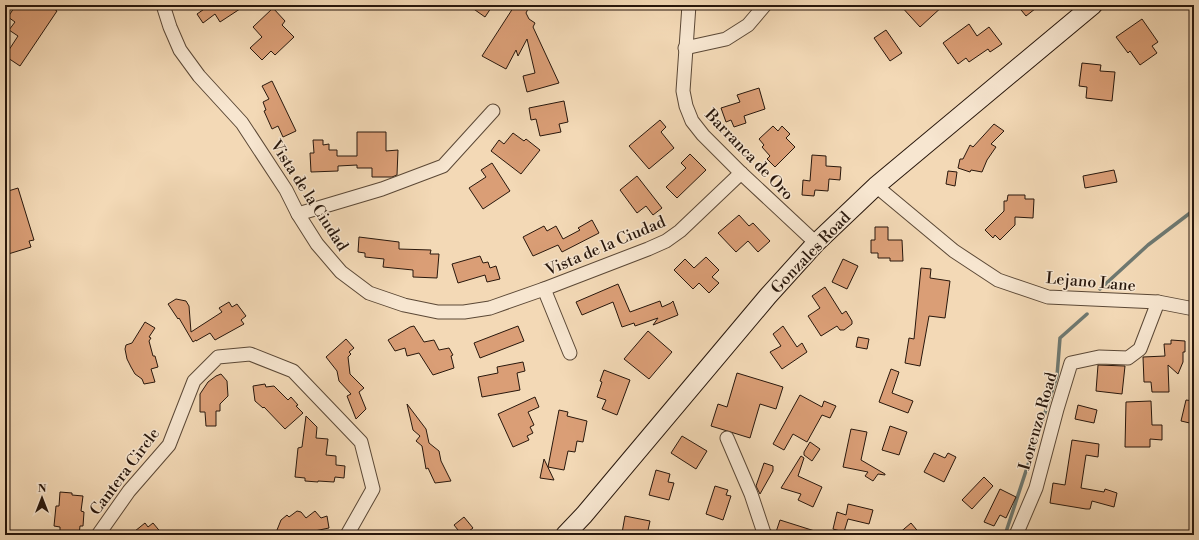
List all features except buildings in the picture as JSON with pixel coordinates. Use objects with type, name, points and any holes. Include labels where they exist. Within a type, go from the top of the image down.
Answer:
[{"type":"street","name":"Vista de la Ciudad","points":[[163,5],[170,27],[180,50],[200,76],[242,123],[286,190],[298,214],[317,244],[341,272],[370,293],[404,305],[438,312],[464,312],[490,308],[544,289],[666,241],[680,231],[740,173]]},
{"type":"street","name":"Barranca de Oro","points":[[689,5],[683,91],[686,106],[692,121],[703,135],[740,173],[816,243]]},
{"type":"street","points":[[685,48],[726,39],[748,24],[765,5]]},
{"type":"street","name":"Gonzales Road","points":[[565,535],[584,515],[768,296],[816,243],[876,186],[1092,5]]},
{"type":"street","points":[[298,214],[382,189],[443,166],[493,111]]},
{"type":"street","name":"Lejano Lane","points":[[876,186],[954,251],[998,280],[1048,297],[1158,302],[1194,309]]},
{"type":"street","points":[[544,289],[570,353]]},
{"type":"street","name":"Lorenzo Road","points":[[1016,535],[1036,488],[1071,363],[1099,357],[1128,358],[1140,349],[1158,302]]},
{"type":"street","name":"Cantera Circle","points":[[98,535],[129,491],[169,445],[194,381],[218,357],[250,354],[293,371],[361,442],[372,489],[347,535]]},
{"type":"street","points":[[727,438],[751,494],[766,535]]},
{"type":"waterway","points":[[1100,289],[1148,245],[1194,210]]},
{"type":"waterway","points":[[1005,535],[1057,376],[1060,338],[1087,314]]}]
